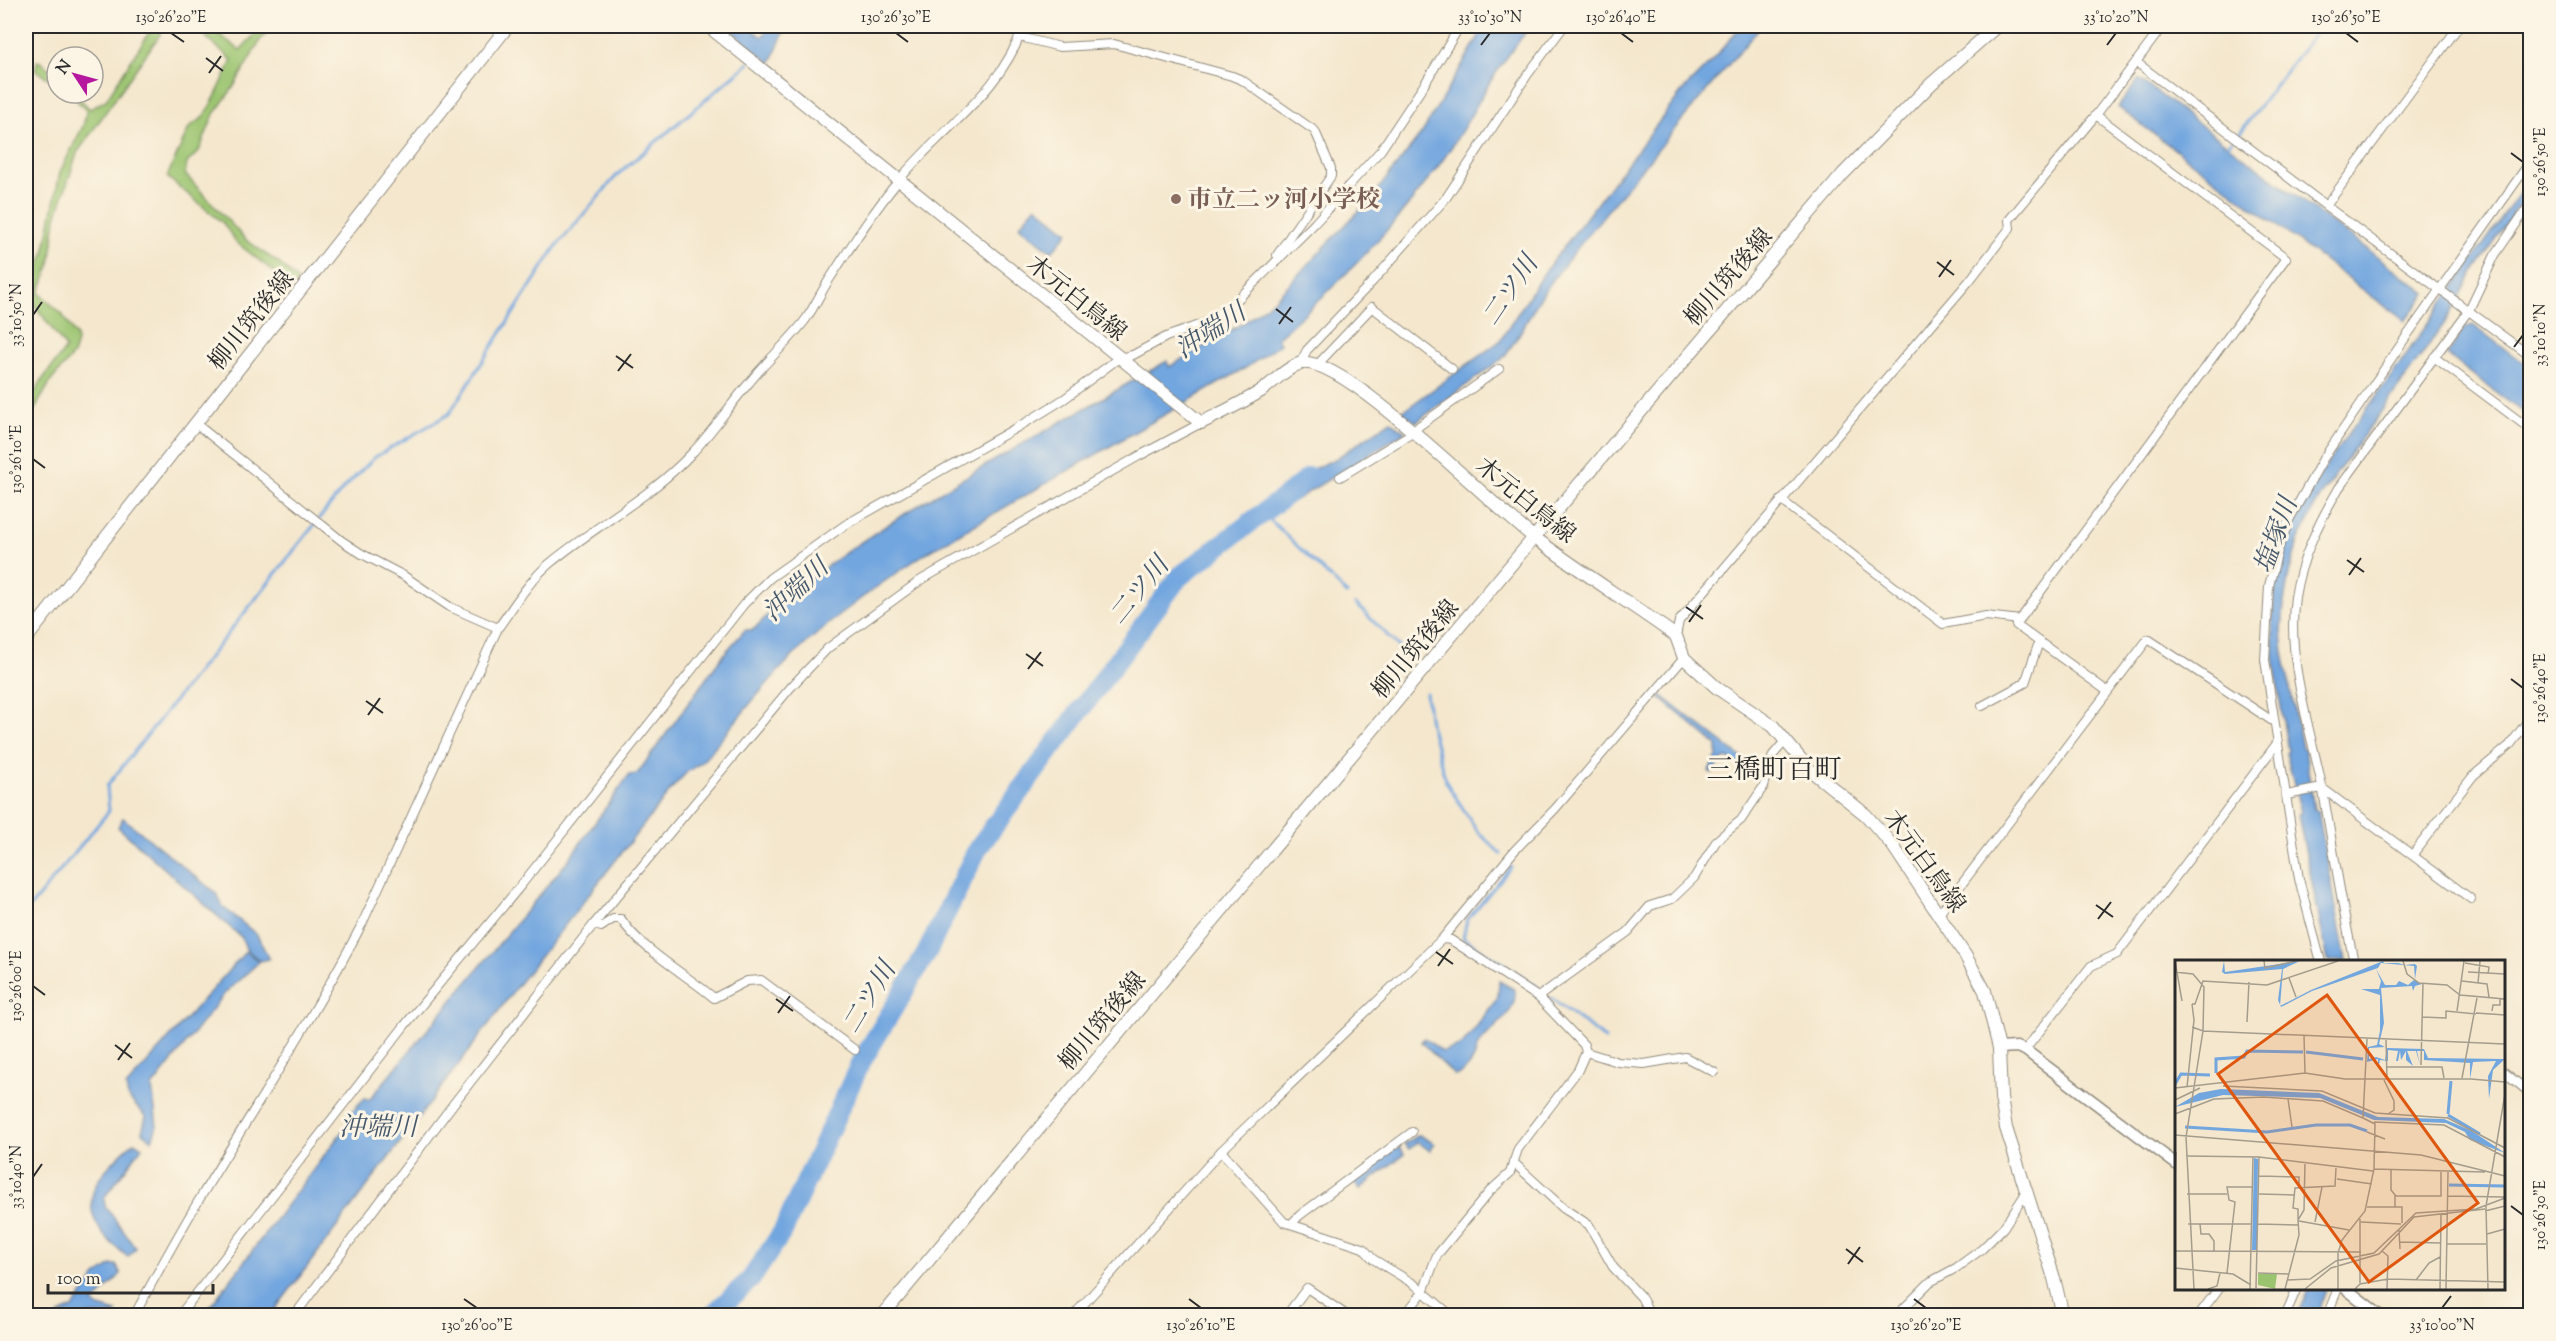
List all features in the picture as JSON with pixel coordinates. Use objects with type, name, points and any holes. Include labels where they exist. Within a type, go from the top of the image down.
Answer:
[{"type":"main road","name":"柳川筑後線","points":[[26,639],[508,26]]},
{"type":"main road","name":"木元白鳥線","points":[[708,26],[1197,420]]},
{"type":"main road","name":"柳川筑後線","points":[[882,1316],[1534,538],[1843,174],[1931,84],[1997,26]]},
{"type":"main road","name":"木元白鳥線","points":[[1300,363],[1318,364],[1351,382],[1414,431],[1534,538],[1677,636]]},
{"type":"main road","points":[[1197,420],[1261,391],[1300,363]]},
{"type":"main road","points":[[1677,636],[1684,658]]},
{"type":"main road","name":"木元白鳥線","points":[[1684,658],[1717,688],[1773,726],[1820,779],[1866,815],[1893,846],[1965,955],[1985,991],[1999,1048],[2001,1098],[2006,1128],[2054,1278],[2063,1316]]},
{"type":"street","points":[[179,1316],[405,1025],[522,884],[744,604],[770,578],[845,525],[1030,420],[1134,355],[1166,337],[1207,322],[1235,302],[1314,224],[1381,150],[1460,26]]},
{"type":"street","points":[[1300,363],[1314,343],[1373,281],[1446,198],[1528,74],[1564,26]]},
{"type":"street","points":[[1677,636],[1679,621],[1970,280],[2010,228],[2009,220],[2096,114],[2163,26]]},
{"type":"street","points":[[2326,206],[2459,26]]},
{"type":"street","points":[[134,1316],[190,1215],[295,1046],[339,969],[498,628],[529,584],[548,566],[591,532],[643,498],[693,452],[730,410],[748,383],[787,343],[807,317],[898,181],[945,130],[984,93],[1005,66],[1021,32],[1060,47],[1114,44],[1232,76],[1242,80],[1315,131],[1331,168],[1331,176],[1264,272]]},
{"type":"street","points":[[2136,62],[2530,356]]},
{"type":"street","points":[[2096,114],[2286,258],[2016,625],[2107,691]]},
{"type":"street","points":[[2319,960],[2299,879],[2265,660],[2269,586],[2281,540],[2323,459],[2530,162]]},
{"type":"street","points":[[2354,960],[2295,658],[2293,633],[2295,597],[2304,560],[2320,519],[2339,488],[2469,310],[2495,255],[2530,204]]},
{"type":"street","points":[[1318,364],[1372,307],[1452,369]]},
{"type":"street","points":[[2434,357],[2530,429]]},
{"type":"street","points":[[1340,477],[1414,431],[1499,369]]},
{"type":"street","points":[[294,1316],[454,1103],[594,924],[791,687],[828,648],[921,580],[1197,420]]},
{"type":"street","points":[[195,423],[342,541],[404,576],[450,607],[498,628]]},
{"type":"street","points":[[1781,500],[1943,624],[1986,616],[2020,620]]},
{"type":"street","points":[[1939,914],[2148,639],[2274,722]]},
{"type":"street","points":[[1982,706],[2025,683],[2039,642]]},
{"type":"street","points":[[1072,1316],[1221,1151],[1442,939],[1515,850],[1555,808],[1684,658]]},
{"type":"street","points":[[2413,854],[2473,776],[2510,746],[2530,718]]},
{"type":"street","points":[[1538,997],[1628,932],[1650,906],[1672,899],[1694,878],[1717,840],[1741,820],[1764,786],[1773,755],[1785,741]]},
{"type":"street","points":[[2025,1050],[2091,966],[2117,954],[2278,742]]},
{"type":"street","points":[[2287,795],[2319,789],[2413,854],[2471,899]]},
{"type":"street","points":[[594,924],[601,927],[613,919],[621,919],[644,944],[714,998],[747,981],[761,980],[855,1050]]},
{"type":"street","points":[[1404,1316],[1423,1292],[1437,1255],[1490,1191],[1510,1173],[1518,1149],[1578,1070],[1586,1052],[1584,1045],[1538,997],[1451,940],[1442,939]]},
{"type":"street","points":[[1999,1048],[2017,1047],[2025,1050],[2175,1163]]},
{"type":"street","points":[[1586,1052],[1617,1062],[1644,1064],[1685,1057],[1714,1072]]},
{"type":"street","points":[[2505,1073],[2530,1093]]},
{"type":"street","points":[[1291,1224],[1412,1132]]},
{"type":"street","points":[[1221,1151],[1284,1222],[1363,1248],[1374,1259],[1423,1292],[1452,1316]]},
{"type":"street","points":[[1514,1162],[1563,1208],[1589,1226],[1613,1267],[1641,1297],[1648,1310],[1647,1316]]},
{"type":"street","points":[[1896,1316],[1930,1282],[1956,1268],[1982,1249],[2003,1228],[2026,1193]]},
{"type":"street","points":[[1286,1316],[1307,1288],[1348,1316]]},
{"type":"street","points":[[2198,1316],[2218,1290]]},
{"type":"street","points":[[2285,1316],[2296,1290]]},
{"type":"street","points":[[2327,1316],[2337,1290]]},
{"type":"street","points":[[2347,1290],[2381,1316]]},
{"type":"green space","points":[[153,26],[166,26],[77,153],[56,218],[50,265],[39,293],[62,314],[76,336],[77,342],[73,355],[51,381],[26,424],[34,393],[66,348],[28,296],[44,254],[60,172],[83,126],[87,111],[81,105],[86,105],[90,109],[97,105],[105,105]]},
{"type":"green space","points":[[197,26],[208,26],[240,50],[263,26],[275,26],[261,39],[233,88],[214,114],[199,151],[187,163],[185,174],[245,239],[280,264],[298,281],[294,288],[236,242],[223,223],[167,177],[189,128],[209,109],[232,60]]},
{"type":"green space","points":[[37,61],[41,62],[45,66],[45,76],[35,70]]},
{"type":"water","points":[[725,26],[747,26],[762,37],[771,26],[786,26],[771,63]]},
{"type":"water","name":"沖端川","points":[[1485,26],[1530,26],[1495,75],[1452,147],[1420,191],[1362,258],[1277,338],[1280,344],[1247,367],[926,553],[858,600],[810,640],[770,680],[702,762],[687,772],[674,786],[518,985],[271,1315],[203,1316],[350,1121],[346,1117],[365,1098],[369,1100],[567,862],[629,775],[637,774],[724,654],[745,630],[753,630],[792,593],[814,576],[904,514],[1167,361],[1169,367],[1245,322],[1276,298],[1372,197],[1422,133]]},
{"type":"water","points":[[1741,26],[1761,26],[1630,182],[1554,278],[1502,359],[1416,422],[1402,412],[1500,341],[1543,274],[1684,89],[1710,63]]},
{"type":"water","points":[[2139,79],[2426,293],[2405,321],[2118,107]]},
{"type":"water","name":"塩塚川","points":[[2530,178],[2530,189],[2475,270],[2446,321],[2317,502],[2298,542],[2289,574],[2282,633],[2285,663],[2302,748],[2305,750],[2314,810],[2318,811],[2346,960],[2328,960],[2298,815],[2301,812],[2286,753],[2288,751],[2274,653],[2274,593],[2280,562],[2290,532],[2304,503],[2338,449]]},
{"type":"water","points":[[1036,206],[1068,232],[1052,252],[1019,226]]},
{"type":"water","points":[[2473,325],[2530,368],[2530,418],[2447,355],[2465,328]]},
{"type":"water","points":[[1391,421],[1405,432],[1294,501],[1285,489],[1311,470],[1335,459]]},
{"type":"water","points":[[1661,695],[1762,774],[1761,777],[1727,758],[1722,760],[1712,773],[1709,771],[1717,756],[1717,746],[1659,697]]},
{"type":"water","points":[[123,818],[217,894],[223,907],[257,935],[269,959],[260,961],[246,949],[242,938],[118,827]]},
{"type":"water","points":[[246,951],[259,962],[225,993],[152,1087],[157,1126],[152,1140],[142,1132],[146,1117],[128,1097],[126,1087]]},
{"type":"water","points":[[1499,981],[1515,990],[1512,1007],[1482,1040],[1469,1066],[1461,1074],[1454,1075],[1421,1042],[1424,1038],[1443,1052],[1462,1045],[1498,997]]},
{"type":"water","points":[[1419,1135],[1435,1144],[1430,1151],[1418,1142],[1409,1149],[1404,1144]]},
{"type":"water","points":[[134,1142],[142,1147],[104,1198],[105,1206],[136,1248],[128,1257],[104,1235],[94,1217],[91,1205],[93,1193],[105,1171]]},
{"type":"water","points":[[1398,1146],[1404,1154],[1360,1189],[1354,1182]]},
{"type":"water","points":[[112,1265],[116,1265],[121,1274],[93,1303],[117,1312],[115,1315],[57,1315],[73,1308],[96,1276]]},
{"type":"water","points":[[2308,1290],[2326,1290],[2318,1315],[2297,1315]]},
{"type":"waterway","points":[[2228,145],[2239,134],[2320,26]]},
{"type":"waterway","points":[[319,519],[343,489],[375,457],[449,414],[555,248],[618,174],[749,63]]},
{"type":"waterway","name":"二ツ川","points":[[711,1316],[751,1279],[783,1231],[861,1062],[926,954],[978,848],[1179,577],[1310,477]]},
{"type":"waterway","points":[[1263,513],[1347,594]]},
{"type":"waterway","points":[[26,912],[109,811],[107,786],[315,524]]},
{"type":"waterway","points":[[1356,604],[1405,653]]},
{"type":"waterway","points":[[1426,693],[1430,724],[1446,782],[1478,832],[1501,854]]},
{"type":"waterway","points":[[1511,867],[1467,920],[1463,938],[1537,986]]},
{"type":"waterway","points":[[1551,998],[1605,1039]]},
{"type":"place","name":"市立二ッ河小学校","points":[[1176,199]]},
{"type":"district","name":"三橋町百町","points":[[1774,769]]}]
